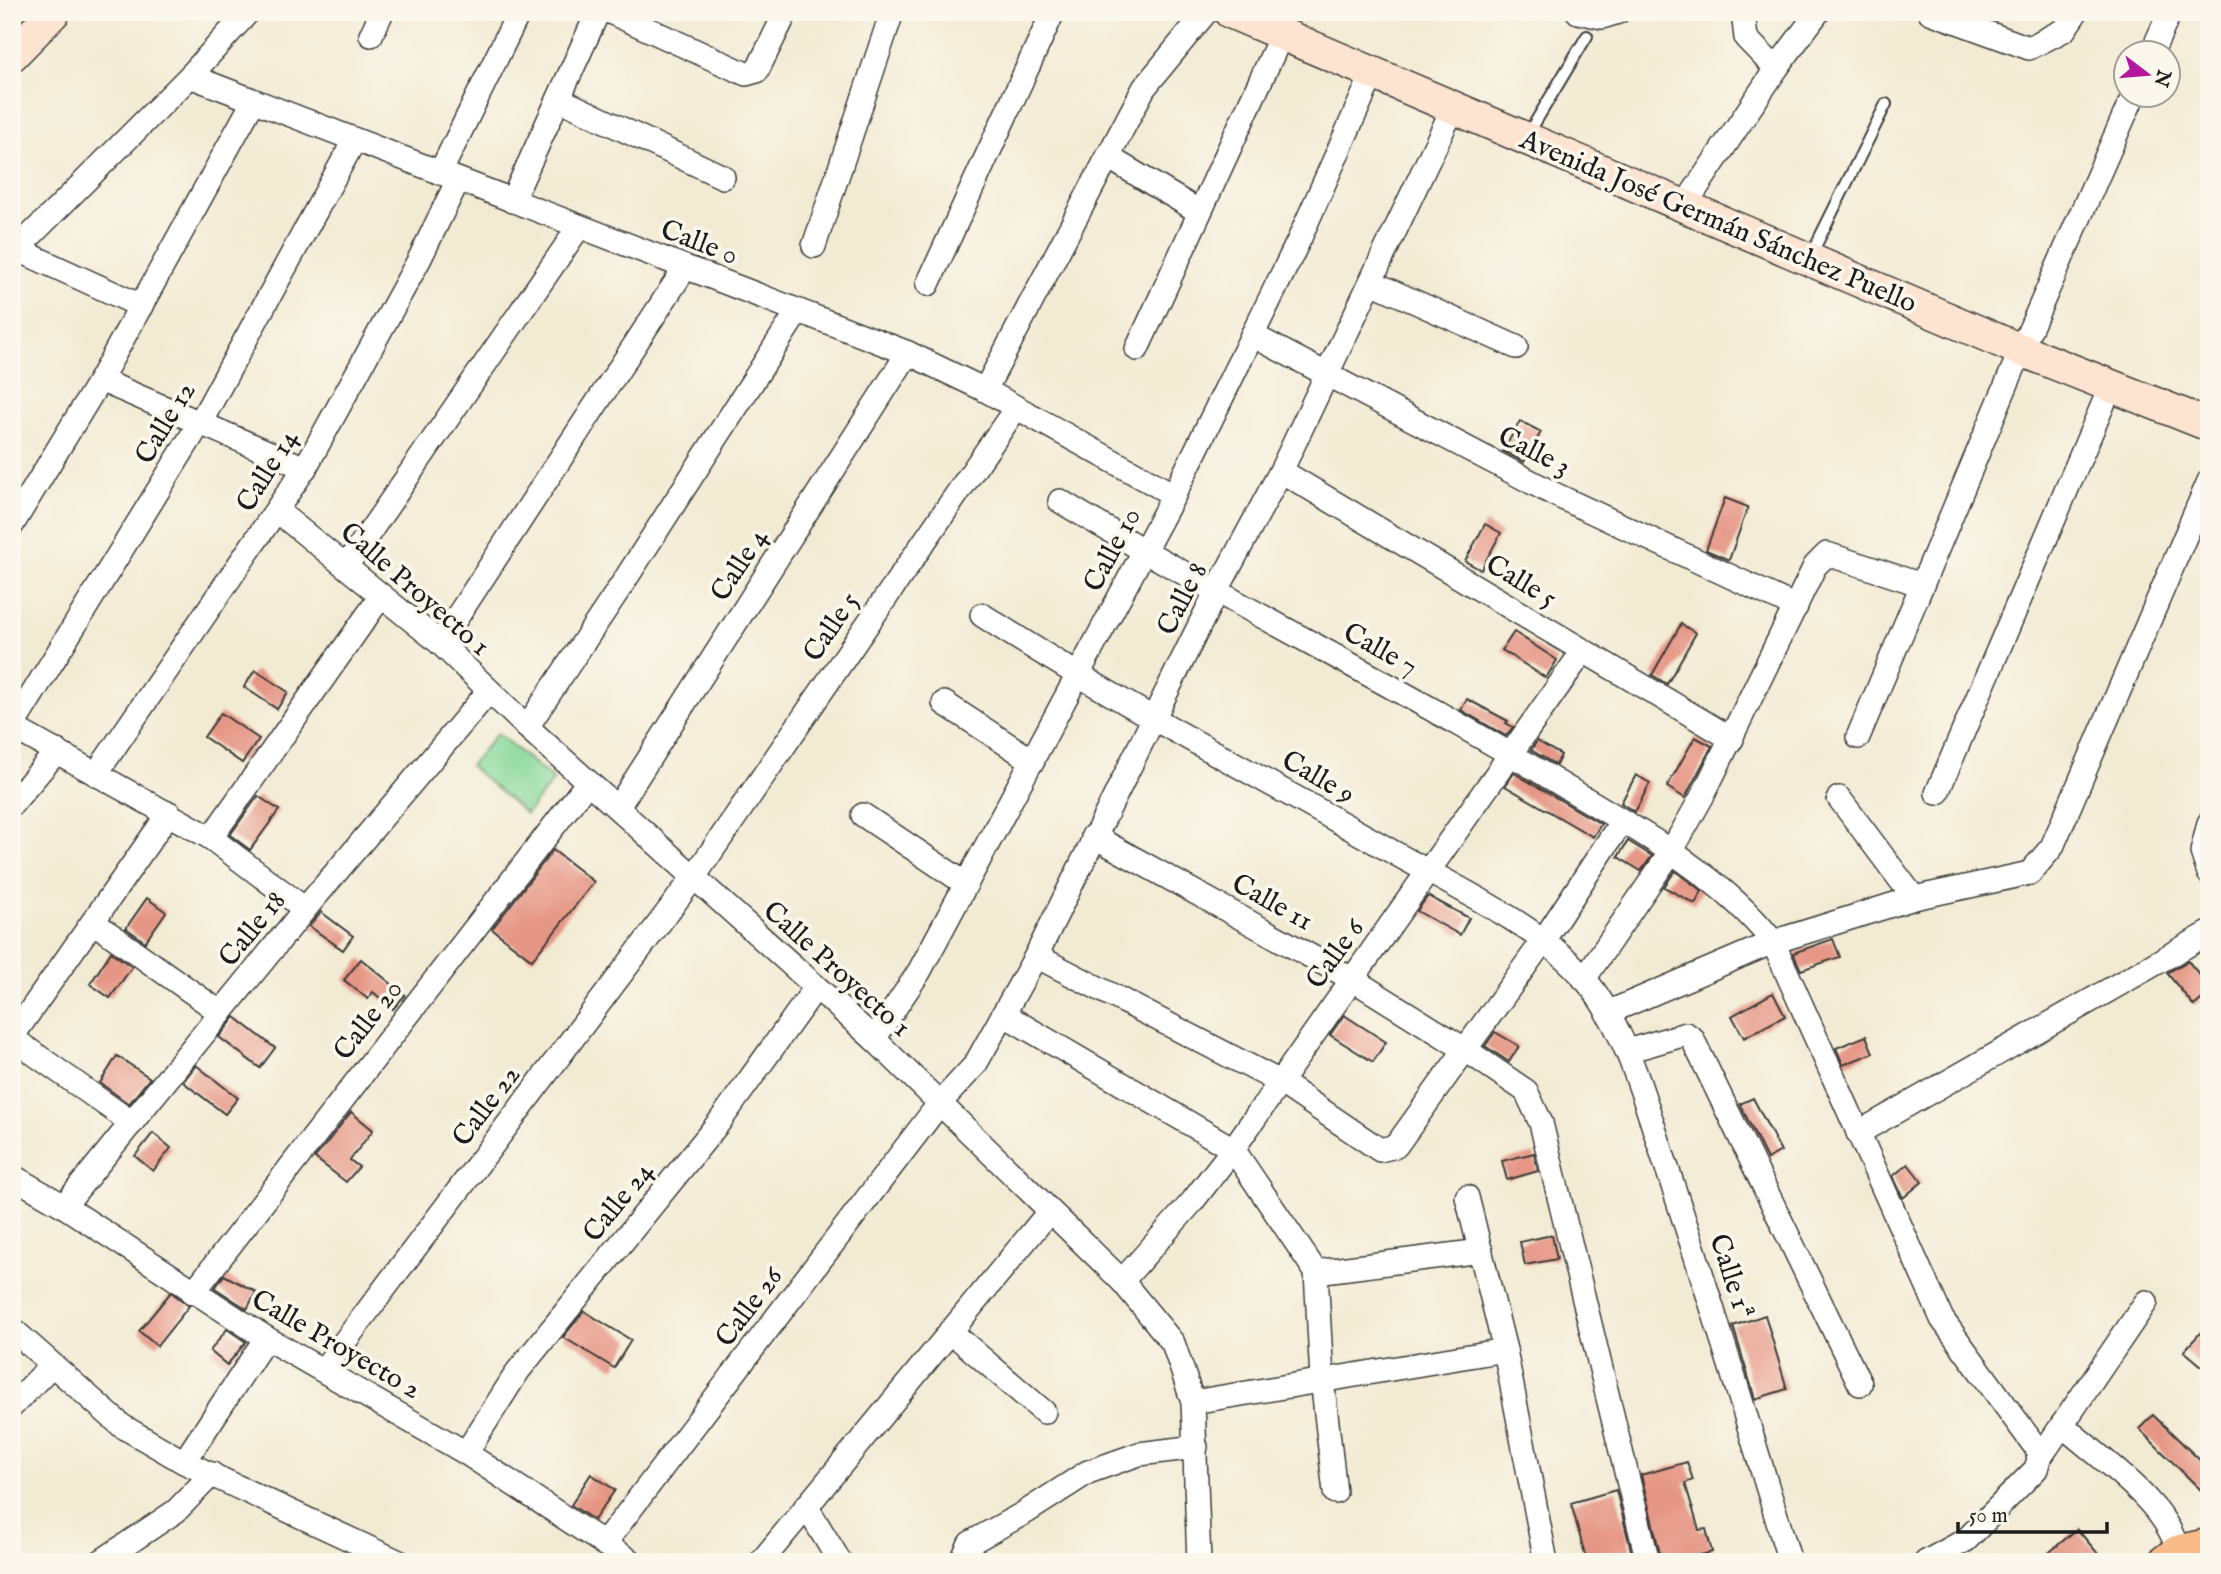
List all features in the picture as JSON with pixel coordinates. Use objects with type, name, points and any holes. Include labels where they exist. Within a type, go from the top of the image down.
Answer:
[{"type":"main road","points":[[12,55],[54,12]]},
{"type":"main road","name":"Avenida José Germán Sánchez Puello","points":[[1230,12],[2110,388],[2209,425]]},
{"type":"street","points":[[141,306],[14,250],[190,76],[248,12]]},
{"type":"street","points":[[372,35],[382,12]]},
{"type":"street","name":"Calle 14","points":[[96,774],[305,468],[419,260],[449,176],[519,12]]},
{"type":"street","points":[[512,201],[598,12]]},
{"type":"street","points":[[610,12],[746,74],[757,71],[786,12]]},
{"type":"street","points":[[814,247],[892,12]]},
{"type":"street","points":[[928,284],[1054,12]]},
{"type":"street","points":[[985,390],[1144,88],[1206,12]]},
{"type":"street","points":[[1578,12],[1602,17],[1615,14]]},
{"type":"street","points":[[1742,12],[1746,38],[1776,69]]},
{"type":"street","points":[[1685,205],[1776,69],[1818,12]]},
{"type":"street","points":[[1930,12],[2028,48],[2064,30],[2076,12]]},
{"type":"street","points":[[2158,38],[2170,12]]},
{"type":"street","points":[[1137,349],[1282,34]]},
{"type":"street","name":"Calle 10","points":[[874,1039],[905,996],[1174,495],[1298,243],[1373,73]]},
{"type":"street","name":"Calle 0","points":[[190,76],[908,353],[985,390],[1174,495]]},
{"type":"street","points":[[559,99],[723,177]]},
{"type":"street","points":[[12,525],[100,380],[253,102]]},
{"type":"street","name":"Calle 8","points":[[939,1104],[975,1065],[1037,956],[1093,836],[1216,592],[1281,471],[1454,106]]},
{"type":"street","points":[[1858,737],[2021,350],[2128,108]]},
{"type":"street","name":"Calle 12","points":[[12,727],[201,421],[355,141]]},
{"type":"street","points":[[1108,157],[1199,211]]},
{"type":"street","points":[[347,565],[579,227]]},
{"type":"street","points":[[440,643],[685,268]]},
{"type":"street","points":[[1371,282],[1516,347]]},
{"type":"street","points":[[527,727],[798,310]]},
{"type":"street","name":"Calle 3","points":[[1252,335],[1556,495],[1796,607]]},
{"type":"street","name":"Calle 4","points":[[618,807],[908,353]]},
{"type":"street","points":[[100,380],[201,421],[305,468]]},
{"type":"street","points":[[1937,793],[2110,388]]},
{"type":"street","name":"Calle 5","points":[[694,877],[1016,408]]},
{"type":"street","name":"Calle 5","points":[[1281,471],[1732,739]]},
{"type":"street","points":[[1607,1013],[1773,942],[1914,898],[1993,884],[2030,873],[2052,847],[2209,481]]},
{"type":"street","name":"Calle 7","points":[[1060,501],[1143,552],[1511,754],[1671,852],[1730,894],[1773,942],[1942,1319],[2037,1449],[2039,1459]]},
{"type":"street","name":"Calle Proyecto 1","points":[[277,511],[440,643],[527,727],[874,1039],[1122,1281],[1173,1343],[1193,1402],[1199,1562]]},
{"type":"street","points":[[1584,979],[1671,852],[1732,739],[1815,566],[1827,554],[1922,585]]},
{"type":"street","points":[[211,838],[381,596]]},
{"type":"street","name":"Calle 9","points":[[982,615],[1078,678],[1154,717],[1429,872],[1543,941],[1584,979],[1607,1013]]},
{"type":"street","name":"Calle 6","points":[[1122,1281],[1192,1202],[1233,1149],[1583,651]]},
{"type":"street","name":"Calle 18","points":[[64,1206],[305,909],[489,691]]},
{"type":"street","points":[[944,703],[1033,761]]},
{"type":"street","points":[[12,727],[211,838],[305,909]]},
{"type":"street","points":[[12,804],[57,751]]},
{"type":"street","name":"Calle 20","points":[[193,1293],[588,782]]},
{"type":"street","points":[[1839,799],[1914,898]]},
{"type":"street","points":[[132,1123],[12,1037],[169,813]]},
{"type":"street","points":[[863,816],[966,884]]},
{"type":"street","points":[[1037,956],[1280,1082],[1380,1150],[1396,1146],[1543,941],[1622,821]]},
{"type":"street","points":[[2209,823],[2202,852],[2209,872]]},
{"type":"street","name":"Calle 11","points":[[1093,836],[1352,979],[1526,1091],[1541,1123],[1648,1562]]},
{"type":"street","name":"Calle 22","points":[[324,1369],[694,877]]},
{"type":"street","points":[[93,922],[221,1013]]},
{"type":"street","points":[[1858,1133],[2209,933]]},
{"type":"street","name":"Calle 24","points":[[466,1453],[518,1371],[720,1121],[816,987]]},
{"type":"street","name":"Calle 1ª","points":[[1607,1013],[1627,1051],[1710,1297],[1790,1562]]},
{"type":"street","points":[[1003,1014],[1233,1149],[1316,1272],[1322,1379],[1335,1492]]},
{"type":"street","points":[[1627,1051],[1677,1034],[1686,1034],[1692,1038],[1860,1384]]},
{"type":"street","name":"Calle 26","points":[[604,1544],[939,1104]]},
{"type":"street","name":"Calle Proyecto 2","points":[[12,1176],[64,1206],[193,1293],[466,1453],[632,1562]]},
{"type":"street","points":[[1467,1197],[1505,1350],[1546,1562]]},
{"type":"street","points":[[761,1562],[1049,1212]]},
{"type":"street","points":[[1316,1272],[1481,1251]]},
{"type":"street","points":[[1926,1562],[1966,1540],[2036,1469],[2039,1459],[2062,1424],[2146,1302]]},
{"type":"street","points":[[12,1329],[122,1426],[184,1462],[367,1555],[399,1562]]},
{"type":"street","points":[[950,1331],[1044,1412]]},
{"type":"street","points":[[184,1462],[267,1338]]},
{"type":"street","points":[[1193,1402],[1505,1350]]},
{"type":"street","points":[[12,1406],[51,1366]]},
{"type":"street","points":[[2062,1424],[2153,1506],[2175,1536],[2192,1549]]},
{"type":"street","points":[[967,1562],[964,1556],[970,1543],[1026,1512],[1088,1472],[1139,1454],[1196,1447]]},
{"type":"street","points":[[100,1562],[176,1511],[212,1474]]},
{"type":"street","points":[[806,1506],[841,1562]]},
{"type":"lane","points":[[1527,137],[1587,36]]},
{"type":"lane","points":[[1809,260],[1886,104]]},
{"type":"green space","points":[[497,733],[554,780],[526,814],[470,766]]},
{"type":"building","points":[[1520,421],[1541,432],[1524,462],[1503,451]]},
{"type":"building","points":[[1725,498],[1748,507],[1729,560],[1706,550]]},
{"type":"building","points":[[1485,524],[1501,533],[1481,570],[1465,561]]},
{"type":"building","points":[[1681,624],[1696,633],[1667,684],[1652,675]]},
{"type":"building","points":[[1514,632],[1557,660],[1546,678],[1502,650]]},
{"type":"building","points":[[255,670],[288,692],[277,709],[244,687]]},
{"type":"building","points":[[1467,699],[1508,721],[1506,723],[1513,727],[1506,736],[1461,710]]},
{"type":"building","points":[[221,713],[259,739],[242,763],[204,737]]},
{"type":"building","points":[[1695,737],[1712,746],[1685,798],[1667,787]]},
{"type":"building","points":[[1537,741],[1561,755],[1556,765],[1531,750]]},
{"type":"building","points":[[1514,773],[1601,824],[1593,837],[1505,786]]},
{"type":"building","points":[[1636,775],[1650,783],[1635,812],[1621,803]]},
{"type":"building","points":[[258,796],[279,810],[250,850],[230,835]]},
{"type":"building","points":[[1628,841],[1652,856],[1641,871],[1618,857]]},
{"type":"building","points":[[553,850],[594,882],[532,960],[492,929]]},
{"type":"building","points":[[1675,871],[1702,891],[1695,904],[1664,887]]},
{"type":"building","points":[[1428,896],[1469,918],[1460,935],[1417,911]]},
{"type":"building","points":[[147,898],[166,912],[145,942],[126,928]]},
{"type":"building","points":[[321,912],[353,936],[343,950],[309,926]]},
{"type":"building","points":[[1833,939],[1840,957],[1801,970],[1793,953]]},
{"type":"building","points":[[111,952],[132,967],[110,998],[90,984]]},
{"type":"building","points":[[361,959],[405,995],[393,1009],[373,992],[368,999],[344,980]]},
{"type":"building","points":[[2188,961],[2209,986],[2209,993],[2194,1006],[2167,973]]},
{"type":"building","points":[[1773,993],[1785,1016],[1744,1038],[1732,1016]]},
{"type":"building","points":[[1344,1015],[1386,1042],[1373,1062],[1330,1035]]},
{"type":"building","points":[[235,1017],[275,1048],[260,1068],[219,1037]]},
{"type":"building","points":[[1495,1032],[1519,1046],[1509,1062],[1485,1046]]},
{"type":"building","points":[[1866,1036],[1873,1053],[1843,1065],[1836,1048]]},
{"type":"building","points":[[117,1056],[150,1078],[129,1104],[100,1083]]},
{"type":"building","points":[[196,1065],[238,1098],[225,1114],[183,1082]]},
{"type":"building","points":[[1753,1098],[1781,1151],[1767,1159],[1740,1104]]},
{"type":"building","points":[[351,1112],[373,1130],[350,1160],[359,1167],[346,1182],[315,1158]]},
{"type":"building","points":[[153,1133],[171,1148],[153,1171],[135,1156]]},
{"type":"building","points":[[1534,1153],[1538,1171],[1507,1180],[1502,1161]]},
{"type":"building","points":[[1908,1164],[1922,1182],[1903,1198],[1893,1176]]},
{"type":"building","points":[[1552,1235],[1557,1259],[1525,1265],[1520,1242]]},
{"type":"building","points":[[224,1275],[256,1292],[247,1309],[215,1288]]},
{"type":"building","points":[[171,1292],[189,1306],[157,1346],[139,1331]]},
{"type":"building","points":[[584,1311],[631,1340],[614,1368],[563,1337]]},
{"type":"building","points":[[1765,1315],[1787,1389],[1755,1399],[1733,1326]]},
{"type":"building","points":[[2209,1323],[2209,1372],[2184,1351]]},
{"type":"building","points":[[227,1329],[246,1342],[227,1365],[210,1351]]},
{"type":"building","points":[[2153,1415],[2209,1469],[2209,1498],[2139,1429]]},
{"type":"building","points":[[1687,1462],[1693,1480],[1685,1483],[1699,1530],[1706,1529],[1712,1552],[1675,1562],[1662,1562],[1641,1475]]},
{"type":"building","points":[[591,1474],[615,1490],[594,1520],[571,1505]]},
{"type":"building","points":[[1616,1490],[1634,1562],[1587,1562],[1571,1503]]},
{"type":"building","points":[[2077,1529],[2105,1562],[2038,1562]]}]
